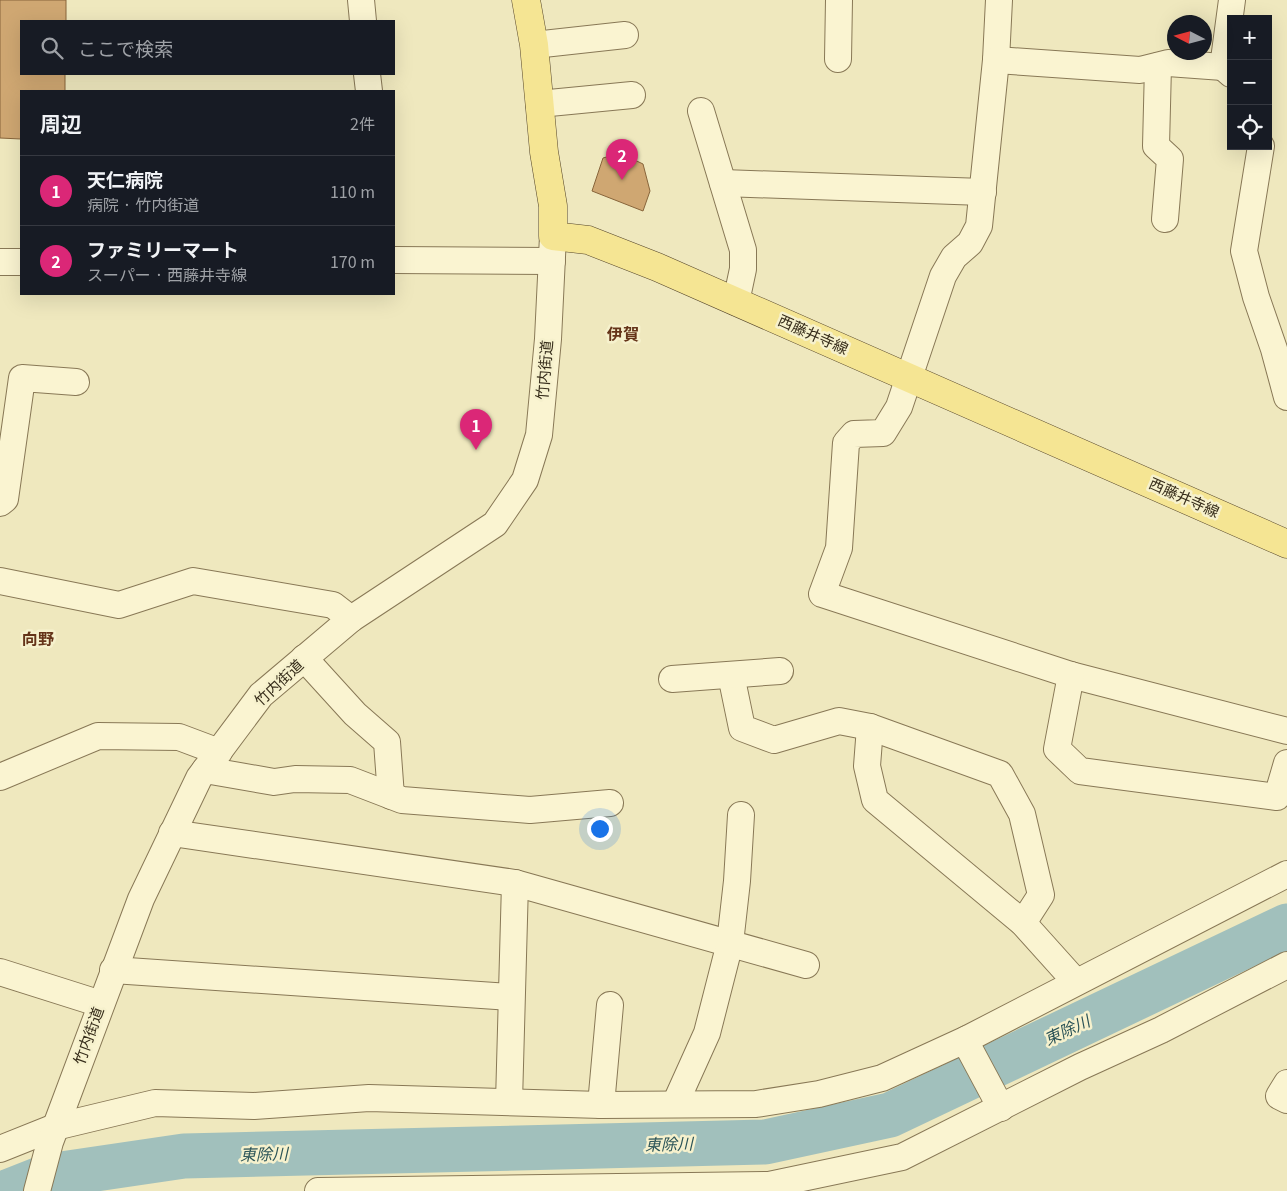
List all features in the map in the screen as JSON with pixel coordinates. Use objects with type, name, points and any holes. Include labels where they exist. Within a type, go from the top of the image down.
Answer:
[{"type":"main road","points":[[526,0],[534,45],[544,152],[553,206],[552,248]]},
{"type":"main road","name":"西藤井寺線","points":[[552,248],[588,240],[658,267],[1287,544]]},
{"type":"street","points":[[361,0],[363,20]]},
{"type":"street","points":[[838,59],[839,0]]},
{"type":"street","points":[[999,0],[996,60],[979,226],[970,243],[954,257],[943,276],[899,406],[883,433],[854,434],[846,442],[839,548],[822,594],[1071,675],[1287,731]]},
{"type":"street","points":[[1228,60],[1232,0]]},
{"type":"street","points":[[534,45],[624,34]]},
{"type":"street","points":[[996,60],[1140,70],[1168,63],[1227,71]]},
{"type":"street","points":[[1158,66],[1156,146],[1170,159],[1165,219]]},
{"type":"street","points":[[368,75],[369,90]]},
{"type":"street","points":[[539,104],[632,95]]},
{"type":"street","points":[[701,111],[744,250],[743,269],[736,302]]},
{"type":"street","points":[[1259,150],[1244,252],[1287,397]]},
{"type":"street","points":[[723,183],[983,192]]},
{"type":"street","points":[[395,260],[552,248]]},
{"type":"street","name":"竹内街道","points":[[37,1191],[52,1135],[141,899],[199,778],[261,695],[351,619],[495,524],[525,480],[539,435],[548,340],[552,248]]},
{"type":"street","points":[[0,262],[20,262]]},
{"type":"street","points":[[0,503],[5,499],[22,378],[76,382]]},
{"type":"street","points":[[0,581],[119,605],[192,581],[333,605],[351,619]]},
{"type":"street","points":[[304,658],[355,714],[387,742],[391,796]]},
{"type":"street","points":[[672,679],[780,671]]},
{"type":"street","points":[[731,675],[742,728],[774,740],[839,721],[870,726],[1000,774],[1022,814],[1041,895],[1024,922]]},
{"type":"street","points":[[1071,675],[1057,749],[1080,771],[1277,797],[1287,763]]},
{"type":"street","points":[[870,726],[867,766],[876,800],[1024,922],[1076,982]]},
{"type":"street","points":[[0,777],[98,736],[180,738],[212,761],[274,782],[294,779],[350,780],[402,800],[530,810],[610,803]]},
{"type":"street","points":[[676,1104],[707,1033],[730,943],[737,881],[741,814]]},
{"type":"street","points":[[172,833],[515,883],[806,965]]},
{"type":"street","points":[[0,1149],[155,1103],[254,1106],[369,1098],[601,1105],[756,1104],[819,1094],[882,1078],[968,1045],[1076,982],[1287,874]]},
{"type":"street","points":[[509,1102],[515,883]]},
{"type":"street","points":[[318,1191],[769,1188],[902,1157],[998,1103],[1287,965]]},
{"type":"street","points":[[114,970],[511,997]]},
{"type":"street","points":[[0,972],[101,1004]]},
{"type":"street","points":[[601,1105],[610,1005]]},
{"type":"street","points":[[968,1045],[998,1103]]},
{"type":"street","points":[[1287,1083],[1279,1096],[1287,1100]]},
{"type":"building","points":[[0,0],[66,0],[66,20],[20,20],[20,75],[65,75],[65,90],[20,90],[20,139],[0,138]]},
{"type":"building","points":[[620,153],[643,164],[650,191],[643,211],[592,191],[603,158]]},
{"type":"waterway","name":"東除川","points":[[10,1191],[48,1176],[184,1156],[765,1142],[890,1115],[1287,926]]},
{"type":"place","name":"ファミリーマート","points":[[622,180]]},
{"type":"place","name":"天仁病院","points":[[476,450]]},
{"type":"district","name":"伊賀","points":[[623,334]]},
{"type":"district","name":"向野","points":[[38,639]]}]
